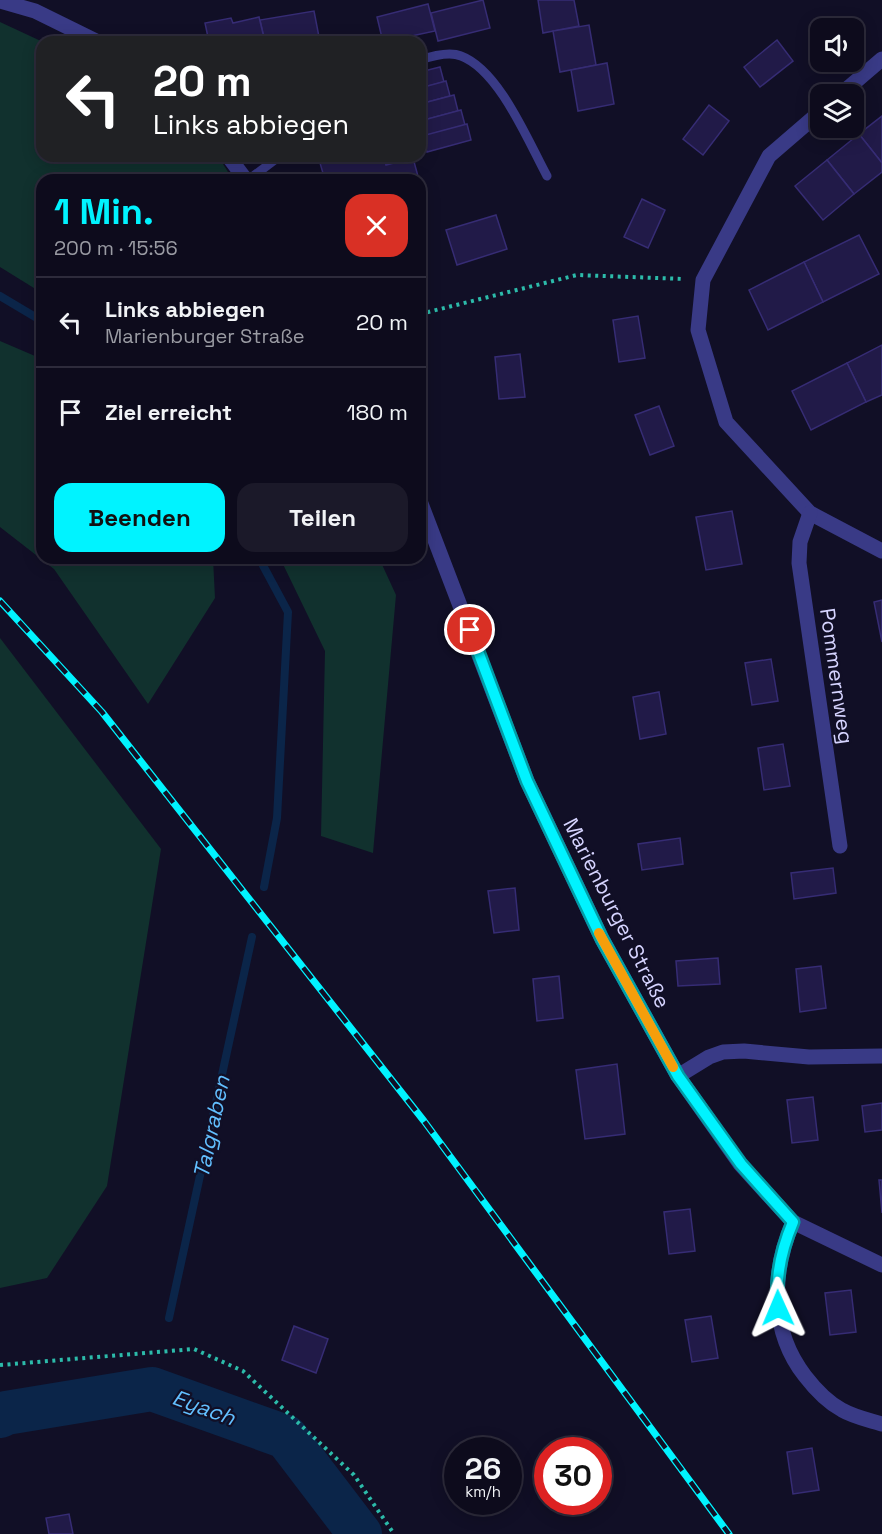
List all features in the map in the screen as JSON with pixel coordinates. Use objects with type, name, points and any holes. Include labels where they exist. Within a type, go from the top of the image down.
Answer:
[{"type":"street","points":[[0,2],[35,12],[85,36]]},
{"type":"street","points":[[853,84],[882,59]]},
{"type":"street","points":[[810,121],[769,156],[702,280],[698,330],[726,422],[810,513],[882,550]]},
{"type":"street","points":[[233,162],[242,174]]},
{"type":"street","name":"Pommernweg","points":[[810,513],[800,542],[799,563],[840,846]]},
{"type":"street","name":"Marienburger Straße","points":[[426,517],[527,781],[602,939],[678,1076],[741,1164],[793,1222],[882,1265]]},
{"type":"street","points":[[678,1076],[709,1057],[723,1052],[744,1051],[809,1057],[882,1056]]},
{"type":"street","points":[[793,1222],[783,1245],[776,1288],[780,1328],[793,1360],[817,1392],[843,1410],[882,1424]]},
{"type":"lane","points":[[426,58],[436,55],[460,55],[481,67],[492,78],[520,124],[547,176]]},
{"type":"lane","points":[[255,174],[272,162]]},
{"type":"path","points":[[426,313],[577,275],[702,280]]},
{"type":"path","points":[[0,1365],[194,1349],[243,1371],[354,1475],[394,1534]]},
{"type":"green space","points":[[0,22],[36,39],[36,162],[222,162],[229,174],[36,174],[36,289],[0,267]]},
{"type":"green space","points":[[0,341],[36,356],[36,555],[0,527]]},
{"type":"green space","points":[[48,564],[213,564],[215,598],[148,704],[54,569]]},
{"type":"green space","points":[[283,564],[382,564],[396,595],[373,853],[321,836],[325,651]]},
{"type":"green space","points":[[0,638],[161,849],[107,1186],[47,1278],[0,1288]]},
{"type":"building","points":[[483,0],[490,28],[438,41],[431,13]]},
{"type":"building","points":[[538,0],[574,0],[579,26],[543,33]]},
{"type":"building","points":[[428,4],[435,31],[411,36],[382,36],[377,17]]},
{"type":"building","points":[[314,11],[319,36],[264,36],[260,20]]},
{"type":"building","points":[[259,17],[264,36],[208,36],[205,23],[231,18],[233,23]]},
{"type":"building","points":[[589,25],[596,65],[560,72],[553,31]]},
{"type":"building","points":[[777,40],[793,61],[760,87],[744,67]]},
{"type":"building","points":[[607,63],[614,104],[578,111],[571,70]]},
{"type":"building","points":[[440,67],[444,82],[426,86],[426,70]]},
{"type":"building","points":[[446,81],[450,96],[426,102],[426,86]]},
{"type":"building","points":[[454,95],[458,111],[426,119],[426,102]]},
{"type":"building","points":[[709,105],[729,121],[703,155],[683,139]]},
{"type":"building","points":[[461,110],[465,125],[426,135],[426,119]]},
{"type":"building","points":[[882,116],[882,163],[862,138],[864,130]]},
{"type":"building","points":[[467,124],[471,140],[427,152],[426,135]]},
{"type":"building","points":[[854,138],[862,138],[882,163],[882,172],[854,194],[827,160]]},
{"type":"building","points":[[827,160],[854,194],[823,220],[795,186]]},
{"type":"building","points":[[385,162],[386,165],[414,162],[417,174],[323,174],[320,163]]},
{"type":"building","points":[[642,199],[665,210],[648,248],[624,237]]},
{"type":"building","points":[[496,215],[507,249],[457,265],[446,230]]},
{"type":"building","points":[[859,235],[879,274],[823,302],[804,262]]},
{"type":"building","points":[[804,262],[823,302],[768,330],[749,290]]},
{"type":"building","points":[[638,316],[645,358],[619,362],[613,320]]},
{"type":"building","points":[[882,345],[882,395],[866,402],[847,363]]},
{"type":"building","points":[[520,354],[525,397],[499,399],[495,357]]},
{"type":"building","points":[[847,363],[866,402],[811,430],[792,391]]},
{"type":"building","points":[[659,406],[674,446],[650,455],[635,415]]},
{"type":"building","points":[[732,511],[742,564],[706,570],[696,517]]},
{"type":"building","points":[[882,600],[882,642],[874,602]]},
{"type":"building","points":[[771,659],[778,701],[752,705],[745,663]]},
{"type":"building","points":[[659,692],[666,734],[640,739],[633,697]]},
{"type":"building","points":[[783,744],[790,786],[764,790],[758,748]]},
{"type":"building","points":[[680,838],[683,864],[642,870],[638,844]]},
{"type":"building","points":[[833,868],[836,893],[794,899],[791,873]]},
{"type":"building","points":[[515,888],[519,930],[494,933],[488,891]]},
{"type":"building","points":[[718,958],[720,984],[678,986],[676,961]]},
{"type":"building","points":[[821,966],[826,1008],[800,1012],[796,969]]},
{"type":"building","points":[[559,976],[563,1018],[537,1021],[533,979]]},
{"type":"building","points":[[617,1064],[625,1134],[585,1139],[576,1070]]},
{"type":"building","points":[[813,1097],[818,1140],[792,1143],[787,1100]]},
{"type":"building","points":[[882,1103],[882,1130],[865,1132],[862,1106]]},
{"type":"building","points":[[879,1180],[882,1180],[882,1213]]},
{"type":"building","points":[[690,1209],[695,1251],[669,1254],[664,1212]]},
{"type":"building","points":[[851,1290],[856,1332],[830,1335],[825,1293]]},
{"type":"building","points":[[711,1316],[718,1358],[692,1362],[685,1320]]},
{"type":"building","points":[[294,1326],[328,1339],[316,1373],[282,1360]]},
{"type":"building","points":[[812,1448],[819,1490],[793,1494],[787,1452]]},
{"type":"building","points":[[69,1514],[73,1534],[49,1534],[46,1518]]},
{"type":"waterway","name":"Talgraben","points":[[0,296],[36,317]]},
{"type":"waterway","name":"Talgraben","points":[[262,564],[288,612],[277,818],[264,887]]},
{"type":"waterway","name":"Talgraben","points":[[169,1318],[252,937]]},
{"type":"waterway","name":"Eyach","points":[[0,1416],[6,1413],[152,1389],[286,1437],[360,1534]]},
{"type":"railway","points":[[0,601],[102,712],[424,1121],[729,1534]]},
{"type":"slow traffic","points":[[599,933],[673,1067]]},
{"type":"route","points":[[470,630],[527,781],[602,939],[678,1076],[741,1164],[793,1222],[783,1245],[776,1288],[778,1308]]}]
